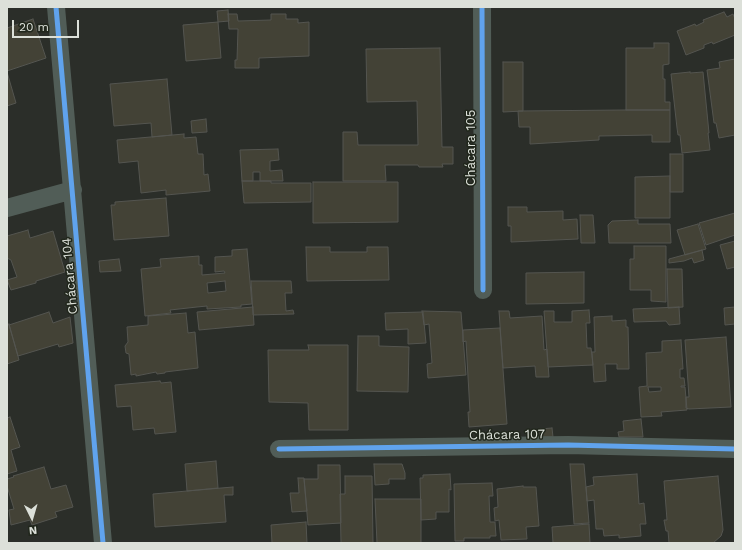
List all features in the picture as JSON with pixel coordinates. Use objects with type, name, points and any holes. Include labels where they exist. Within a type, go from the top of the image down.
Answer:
[{"type":"street","name":"Chácara 104","points":[[56,7],[104,543]]},
{"type":"street","name":"Chácara 105","points":[[482,7],[483,290]]},
{"type":"street","points":[[7,208],[73,190]]},
{"type":"street","name":"Chácara 107","points":[[279,449],[568,445],[735,449]]},
{"type":"building","points":[[228,10],[229,21],[218,22],[217,11]]},
{"type":"building","points":[[724,12],[727,17],[733,14],[735,19],[735,35],[713,44],[712,42],[704,45],[704,48],[686,55],[677,31],[695,24],[696,26],[704,22],[703,20]]},
{"type":"building","points":[[228,14],[237,14],[238,21],[271,20],[271,14],[286,14],[286,19],[298,19],[298,23],[309,22],[309,56],[259,58],[259,68],[235,68],[235,60],[237,60],[238,29],[229,29]]},
{"type":"building","points":[[33,19],[46,58],[7,71],[7,28]]},
{"type":"building","points":[[218,22],[221,58],[186,61],[183,25]]},
{"type":"building","points":[[654,43],[669,43],[669,64],[663,65],[663,79],[665,79],[665,102],[670,102],[670,110],[626,110],[626,48],[654,48]]},
{"type":"building","points":[[440,48],[442,147],[453,147],[453,164],[442,164],[443,167],[385,165],[386,181],[343,181],[343,132],[357,132],[358,145],[418,145],[417,101],[367,102],[366,49]]},
{"type":"building","points":[[735,59],[735,135],[719,138],[716,123],[714,123],[707,70],[720,68],[719,62]]},
{"type":"building","points":[[503,62],[523,62],[523,111],[503,112]]},
{"type":"building","points":[[7,72],[16,103],[7,106]]},
{"type":"building","points":[[703,72],[710,150],[682,153],[680,135],[678,135],[677,128],[671,74]]},
{"type":"building","points":[[167,79],[172,135],[152,137],[151,123],[114,126],[110,84]]},
{"type":"building","points":[[670,110],[670,142],[652,142],[652,135],[599,136],[599,140],[530,144],[530,127],[519,127],[518,111]]},
{"type":"building","points":[[206,119],[207,132],[192,133],[191,121]]},
{"type":"building","points":[[184,134],[184,138],[196,137],[198,154],[203,154],[204,175],[208,174],[210,191],[166,195],[166,190],[141,193],[138,161],[119,163],[117,140]]},
{"type":"building","points":[[278,149],[279,160],[270,161],[270,171],[282,170],[283,181],[260,181],[260,172],[253,172],[253,181],[242,181],[240,150]]},
{"type":"building","points":[[670,154],[683,154],[683,192],[670,192]]},
{"type":"building","points":[[670,176],[670,218],[635,218],[635,177]]},
{"type":"building","points":[[242,181],[311,183],[311,202],[244,203]]},
{"type":"building","points":[[313,182],[398,182],[398,222],[313,223]]},
{"type":"building","points":[[166,198],[169,236],[114,240],[111,205],[115,205],[115,202]]},
{"type":"building","points":[[508,207],[527,207],[527,212],[563,211],[563,220],[577,219],[578,239],[511,242],[511,226],[508,226]]},
{"type":"building","points":[[735,213],[735,235],[706,245],[699,223]]},
{"type":"building","points":[[580,215],[593,215],[595,243],[581,243]]},
{"type":"building","points":[[638,220],[638,224],[670,224],[671,243],[609,243],[608,225],[612,221]]},
{"type":"building","points":[[698,224],[706,249],[685,255],[677,230]]},
{"type":"building","points":[[28,230],[30,238],[53,231],[65,272],[36,281],[36,283],[11,290],[7,280],[17,277],[11,260],[7,258],[7,236]]},
{"type":"building","points":[[735,241],[735,267],[727,269],[720,245]]},
{"type":"building","points":[[634,246],[666,246],[666,302],[651,301],[651,290],[630,290],[630,259],[634,259]]},
{"type":"building","points":[[306,247],[330,247],[330,252],[367,252],[367,247],[388,247],[389,280],[307,281]]},
{"type":"building","points":[[247,249],[252,304],[241,305],[241,307],[207,309],[207,306],[170,310],[171,313],[145,316],[141,269],[161,267],[160,259],[199,256],[199,265],[202,265],[202,275],[225,273],[224,271],[215,272],[215,257],[232,256],[232,250]],"holes":[[[225,281],[226,291],[208,293],[207,283]]]},
{"type":"building","points":[[702,250],[704,260],[694,263],[692,258],[684,261],[669,263],[669,259]]},
{"type":"building","points":[[119,259],[121,271],[100,272],[99,261]]},
{"type":"building","points":[[667,269],[682,269],[683,307],[668,308]]},
{"type":"building","points":[[584,272],[584,303],[526,304],[526,273]]},
{"type":"building","points":[[251,281],[291,281],[292,293],[285,293],[286,311],[293,310],[294,314],[253,315]]},
{"type":"building","points":[[253,307],[254,325],[199,330],[197,312]]},
{"type":"building","points":[[679,307],[680,324],[669,325],[666,321],[634,322],[633,309]]},
{"type":"building","points":[[735,307],[735,324],[725,325],[724,308]]},
{"type":"building","points":[[589,310],[590,323],[586,323],[587,348],[591,348],[593,365],[548,367],[544,311],[554,311],[554,322],[572,322],[572,311]]},
{"type":"building","points":[[422,311],[461,312],[466,375],[428,378],[427,364],[432,363],[429,324],[424,325]]},
{"type":"building","points":[[499,311],[509,311],[510,318],[542,316],[544,350],[547,349],[549,377],[536,377],[535,366],[503,368]]},
{"type":"building","points":[[49,312],[53,323],[70,317],[73,343],[59,347],[58,344],[18,356],[9,325]]},
{"type":"building","points":[[423,312],[426,343],[408,344],[408,329],[386,330],[385,313]]},
{"type":"building","points":[[186,313],[188,333],[195,332],[198,368],[157,374],[156,372],[136,376],[136,374],[131,375],[129,354],[126,353],[125,346],[128,342],[127,327],[148,325],[148,316]]},
{"type":"building","points":[[612,316],[612,321],[626,320],[626,327],[628,327],[629,369],[617,369],[617,364],[605,364],[606,381],[594,382],[592,352],[595,352],[594,317]]},
{"type":"building","points":[[9,324],[19,360],[7,364],[7,325]]},
{"type":"building","points":[[500,328],[507,424],[469,427],[468,412],[470,412],[466,341],[463,342],[463,330]]},
{"type":"building","points":[[358,336],[379,336],[379,346],[409,347],[408,392],[357,391]]},
{"type":"building","points":[[726,337],[731,407],[686,408],[686,397],[689,397],[685,340]]},
{"type":"building","points":[[681,340],[683,369],[680,369],[680,378],[684,378],[685,386],[681,387],[685,387],[687,410],[661,412],[662,416],[641,417],[639,387],[647,386],[646,353],[662,352],[662,341]],"holes":[[[648,387],[661,387],[661,391],[649,392]]]},
{"type":"building","points":[[308,345],[348,345],[348,430],[309,430],[308,403],[269,402],[268,350],[309,350]]},
{"type":"building","points":[[160,381],[161,383],[171,382],[176,432],[155,434],[154,428],[133,430],[131,406],[117,407],[115,385]]},
{"type":"building","points":[[10,417],[20,447],[11,450],[17,471],[7,474],[7,418]]},
{"type":"building","points":[[641,419],[643,437],[619,437],[618,432],[624,431],[623,421]]},
{"type":"building","points":[[552,428],[553,437],[540,437],[540,429]]},
{"type":"building","points":[[216,461],[218,488],[187,491],[185,464]]},
{"type":"building","points":[[374,464],[402,464],[405,479],[389,479],[389,484],[375,485]]},
{"type":"building","points":[[570,464],[584,464],[589,523],[574,524]]},
{"type":"building","points":[[318,465],[340,465],[341,523],[308,525],[304,479],[318,479]]},
{"type":"building","points":[[44,467],[51,489],[66,485],[73,507],[55,512],[57,517],[32,525],[30,520],[11,525],[9,510],[14,509],[7,486],[7,479]]},
{"type":"building","points":[[450,474],[451,490],[449,489],[449,512],[436,512],[436,519],[421,520],[420,478],[423,478],[423,475]]},
{"type":"building","points":[[637,474],[639,504],[644,503],[646,524],[640,524],[641,536],[619,538],[619,535],[604,536],[603,529],[596,529],[594,500],[587,501],[586,487],[594,485],[593,477]]},
{"type":"building","points":[[345,476],[372,476],[373,543],[341,543],[340,494],[345,494]]},
{"type":"building","points":[[718,476],[723,530],[721,536],[713,543],[669,543],[668,531],[666,531],[664,520],[667,520],[664,481]]},
{"type":"building","points":[[298,478],[304,478],[307,511],[292,512],[290,493],[299,493]]},
{"type":"building","points":[[492,483],[493,496],[489,496],[490,522],[495,522],[496,536],[490,536],[490,538],[464,538],[464,541],[455,541],[454,484]]},
{"type":"building","points":[[523,486],[536,487],[539,526],[526,527],[527,539],[501,540],[499,520],[495,521],[494,508],[498,507],[497,489]]},
{"type":"building","points":[[233,487],[233,495],[224,495],[226,522],[155,527],[153,494]]},
{"type":"building","points":[[375,499],[421,499],[421,543],[377,543]]},
{"type":"building","points":[[306,522],[307,543],[272,543],[271,525]]},
{"type":"building","points":[[589,524],[590,543],[553,543],[552,527]]},
{"type":"cycle path","points":[[56,7],[103,543]]},
{"type":"cycle path","points":[[482,7],[483,290]]},
{"type":"cycle path","points":[[279,449],[568,445],[735,449]]}]
